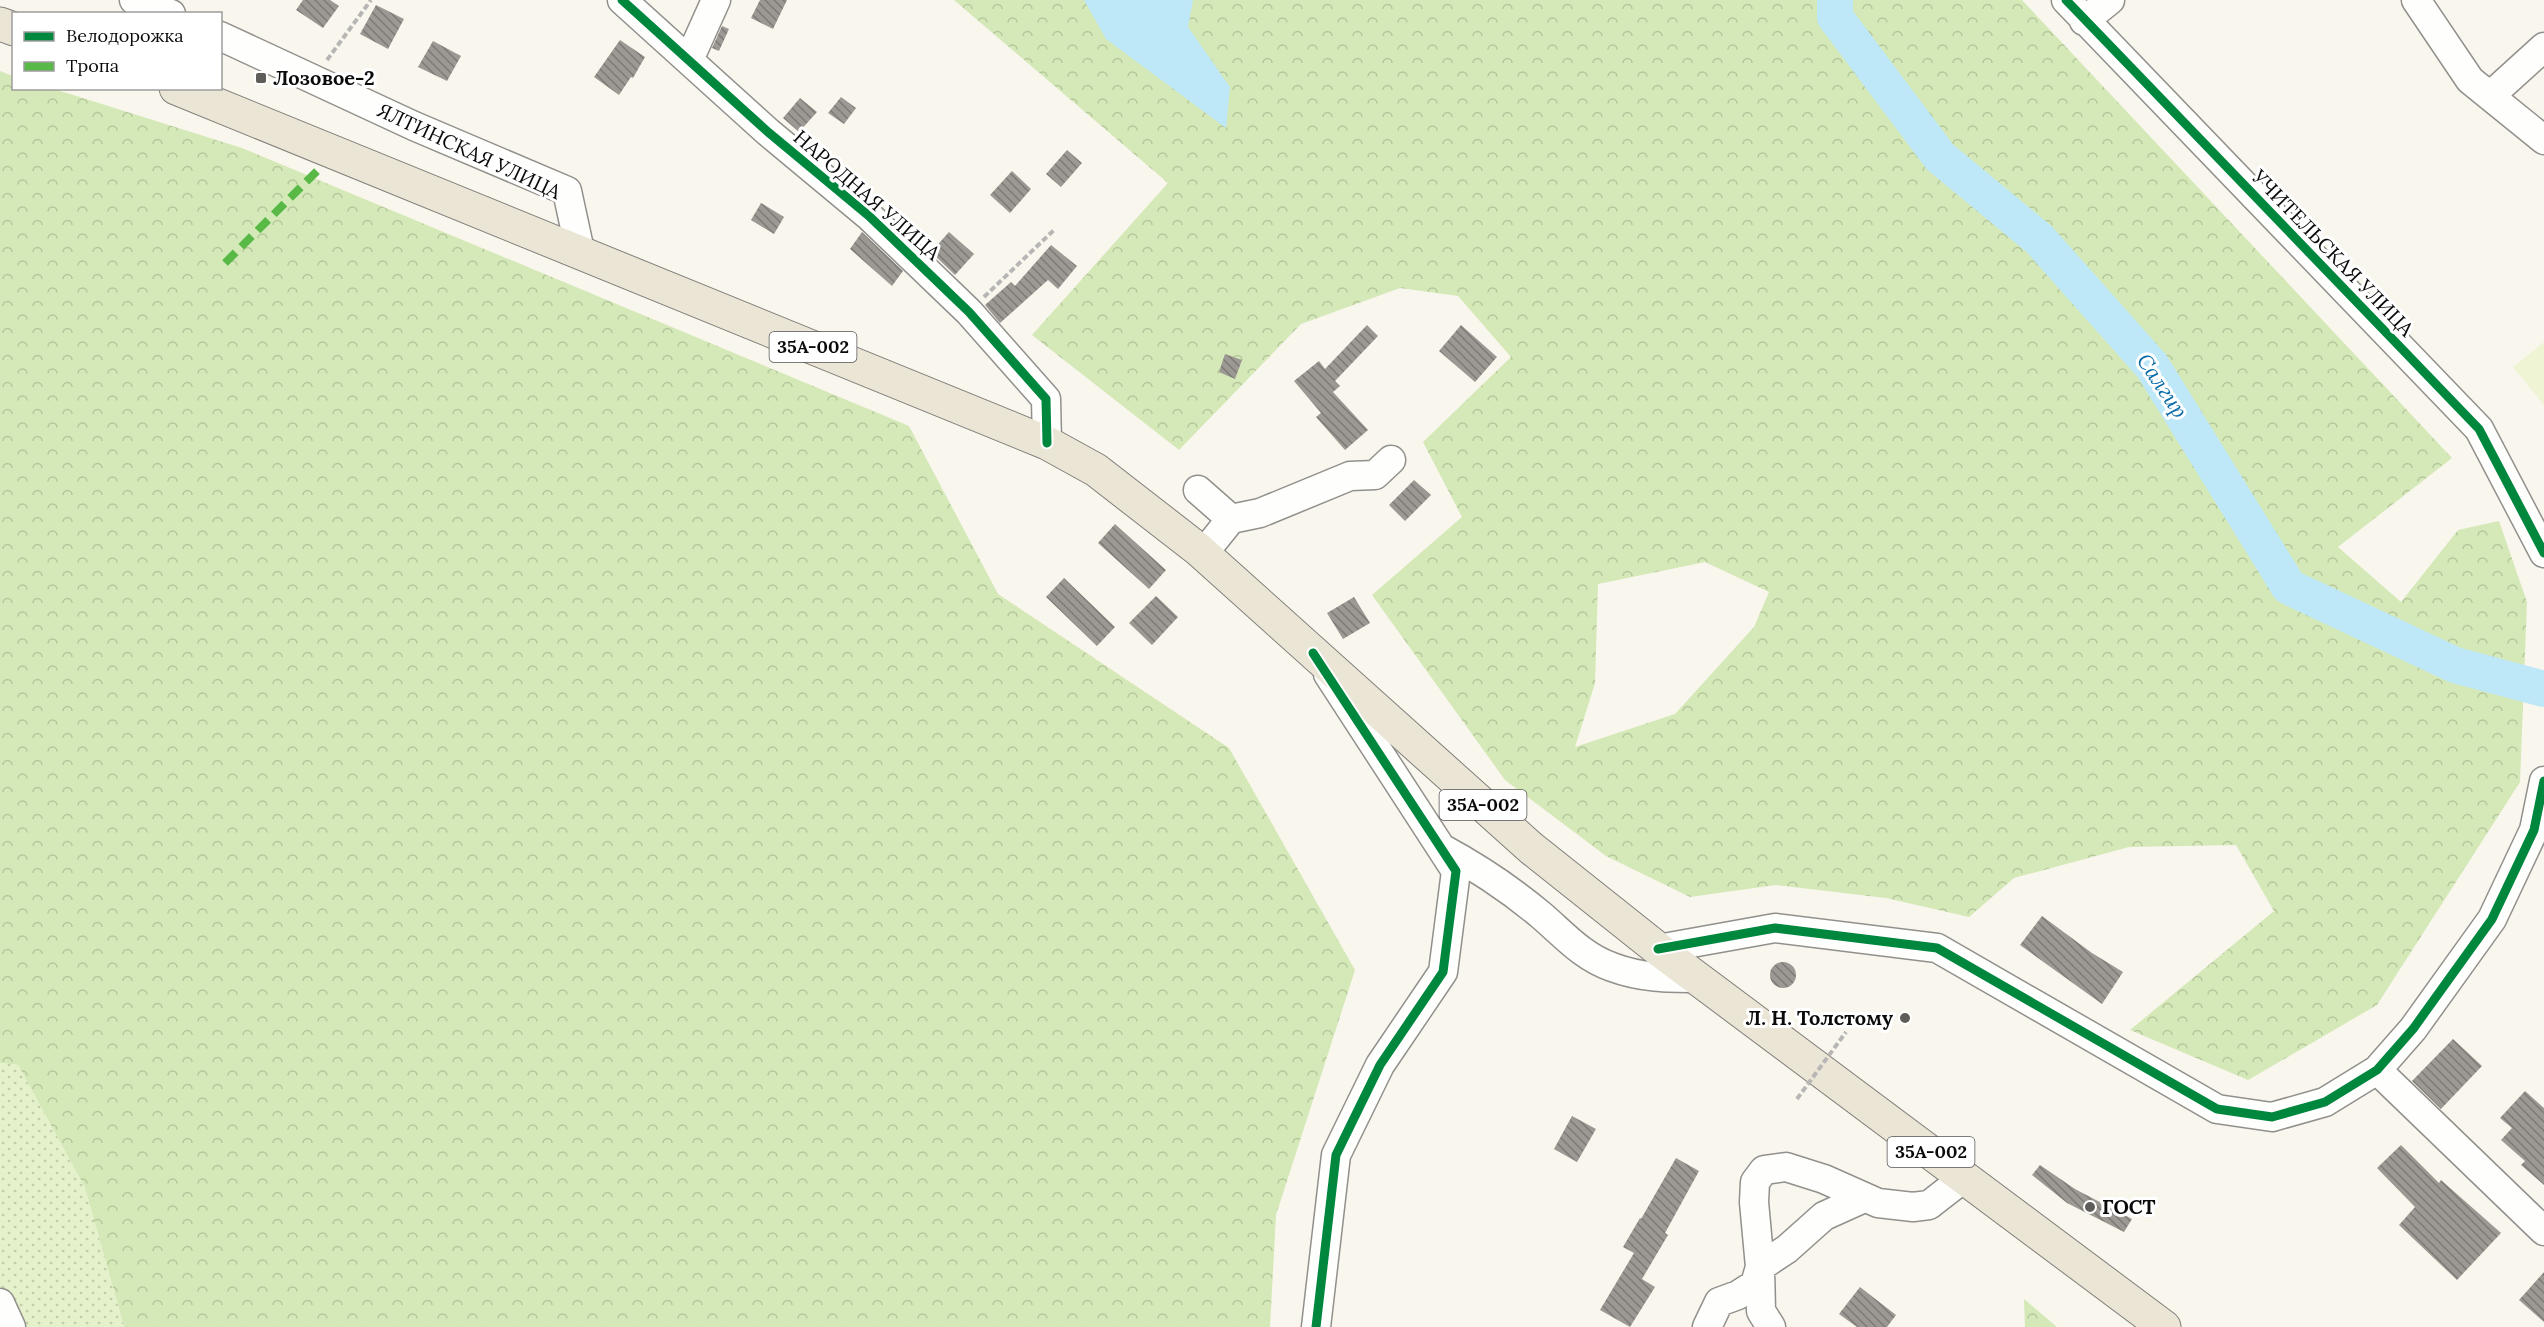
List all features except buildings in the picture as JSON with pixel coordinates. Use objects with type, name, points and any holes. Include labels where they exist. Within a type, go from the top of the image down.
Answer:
[{"type":"main road","name":"35А-002","points":[[181,90],[1047,442],[1096,470],[1203,554],[1531,848],[1659,949],[2164,1327]]},
{"type":"street","points":[[134,0],[166,12]]},
{"type":"street","name":"НАРОДНАЯ УЛИЦА","points":[[622,0],[768,132],[869,216],[969,312],[1046,399],[1047,442]]},
{"type":"street","points":[[689,60],[716,0]]},
{"type":"street","name":"УЧИТЕЛЬСКАЯ УЛИЦА","points":[[2066,0],[2479,429],[2544,553]]},
{"type":"street","points":[[2084,21],[2110,0]]},
{"type":"street","points":[[2416,0],[2470,80],[2544,141]]},
{"type":"street","name":"ЯЛТИНСКАЯ УЛИЦА","points":[[222,37],[414,126],[567,191],[580,251]]},
{"type":"street","points":[[2490,96],[2544,47]]},
{"type":"street","points":[[1203,554],[1231,519],[1260,513],[1350,476],[1375,475],[1391,460]]},
{"type":"street","points":[[1198,490],[1231,519]]},
{"type":"street","points":[[1313,652],[1456,871],[1443,972],[1380,1065],[1336,1155],[1316,1327]]},
{"type":"street","points":[[1659,949],[1775,928],[1938,948],[2217,1109],[2272,1116],[2325,1101],[2377,1070],[2413,1029],[2492,919],[2539,835],[2544,781]]},
{"type":"street","points":[[1441,848],[1484,871],[1541,916],[1581,952],[1611,967],[1650,978],[1698,978]]},
{"type":"street","points":[[2377,1070],[2544,1231]]},
{"type":"street","points":[[1771,1327],[1761,1311],[1760,1267],[1754,1202],[1755,1182],[1764,1170],[1786,1167],[1824,1179],[1878,1203],[1913,1207],[1929,1205],[1965,1177]]},
{"type":"street","points":[[1707,1327],[1719,1302],[1738,1295],[1755,1284],[1760,1267],[1786,1249],[1824,1216],[1863,1198]]},
{"type":"street","points":[[0,1302],[11,1327]]},
{"type":"path","points":[[314,80],[371,0]]},
{"type":"path","points":[[969,312],[1055,229]]},
{"type":"path","points":[[1797,1099],[1846,1032]]},
{"type":"green space","points":[[954,0],[2022,0],[2452,458],[2338,547],[2401,602],[2458,530],[2499,521],[2527,602],[2520,782],[2377,1005],[2248,1080],[2130,1030],[2274,911],[2236,845],[2129,847],[2014,878],[1969,917],[1886,898],[1776,885],[1690,897],[1606,856],[1505,780],[1372,595],[1462,517],[1423,442],[1511,357],[1458,296],[1400,288],[1301,324],[1179,450],[1032,335],[1168,183]],"holes":[[[1705,562],[1769,592],[1754,627],[1675,714],[1575,747],[1595,683],[1598,584]]]},
{"type":"green space","points":[[0,71],[12,76],[12,90],[57,90],[242,148],[909,426],[998,594],[1229,748],[1355,970],[1276,1215],[1270,1327],[124,1327],[85,1188],[18,1065],[0,1063]]},
{"type":"green space","points":[[2544,342],[2544,405],[2513,367]]},
{"type":"green space","points":[[0,1063],[18,1065],[85,1188],[124,1327],[0,1327]]},
{"type":"green space","points":[[2024,1299],[2057,1327],[2025,1327]]},
{"type":"water","points":[[1084,0],[1193,0],[1188,27],[1230,87],[1226,128],[1106,39]]},
{"type":"waterway","name":"Салгир","points":[[1835,0],[1835,17],[1940,157],[2039,239],[2152,366],[2289,587],[2455,665],[2544,689]]},
{"type":"marked path","points":[[225,263],[318,170]]},
{"type":"cycle path","points":[[622,0],[768,132],[869,216],[969,312],[1046,399],[1047,443]]},
{"type":"cycle path","points":[[2066,0],[2479,429],[2544,553]]},
{"type":"cycle path","points":[[1313,653],[1456,871],[1443,972],[1380,1065],[1336,1155],[1316,1327]]},
{"type":"cycle path","points":[[1658,949],[1775,928],[1937,948],[2217,1109],[2272,1117],[2325,1102],[2377,1070],[2413,1029],[2492,919],[2534,830],[2544,781]]},
{"type":"place","name":"Лозовое-2","points":[[261,78]]},
{"type":"place","name":"Л. Н. Толстому","points":[[1905,1018]]},
{"type":"place","name":"ГОСТ","points":[[2090,1207]]}]
